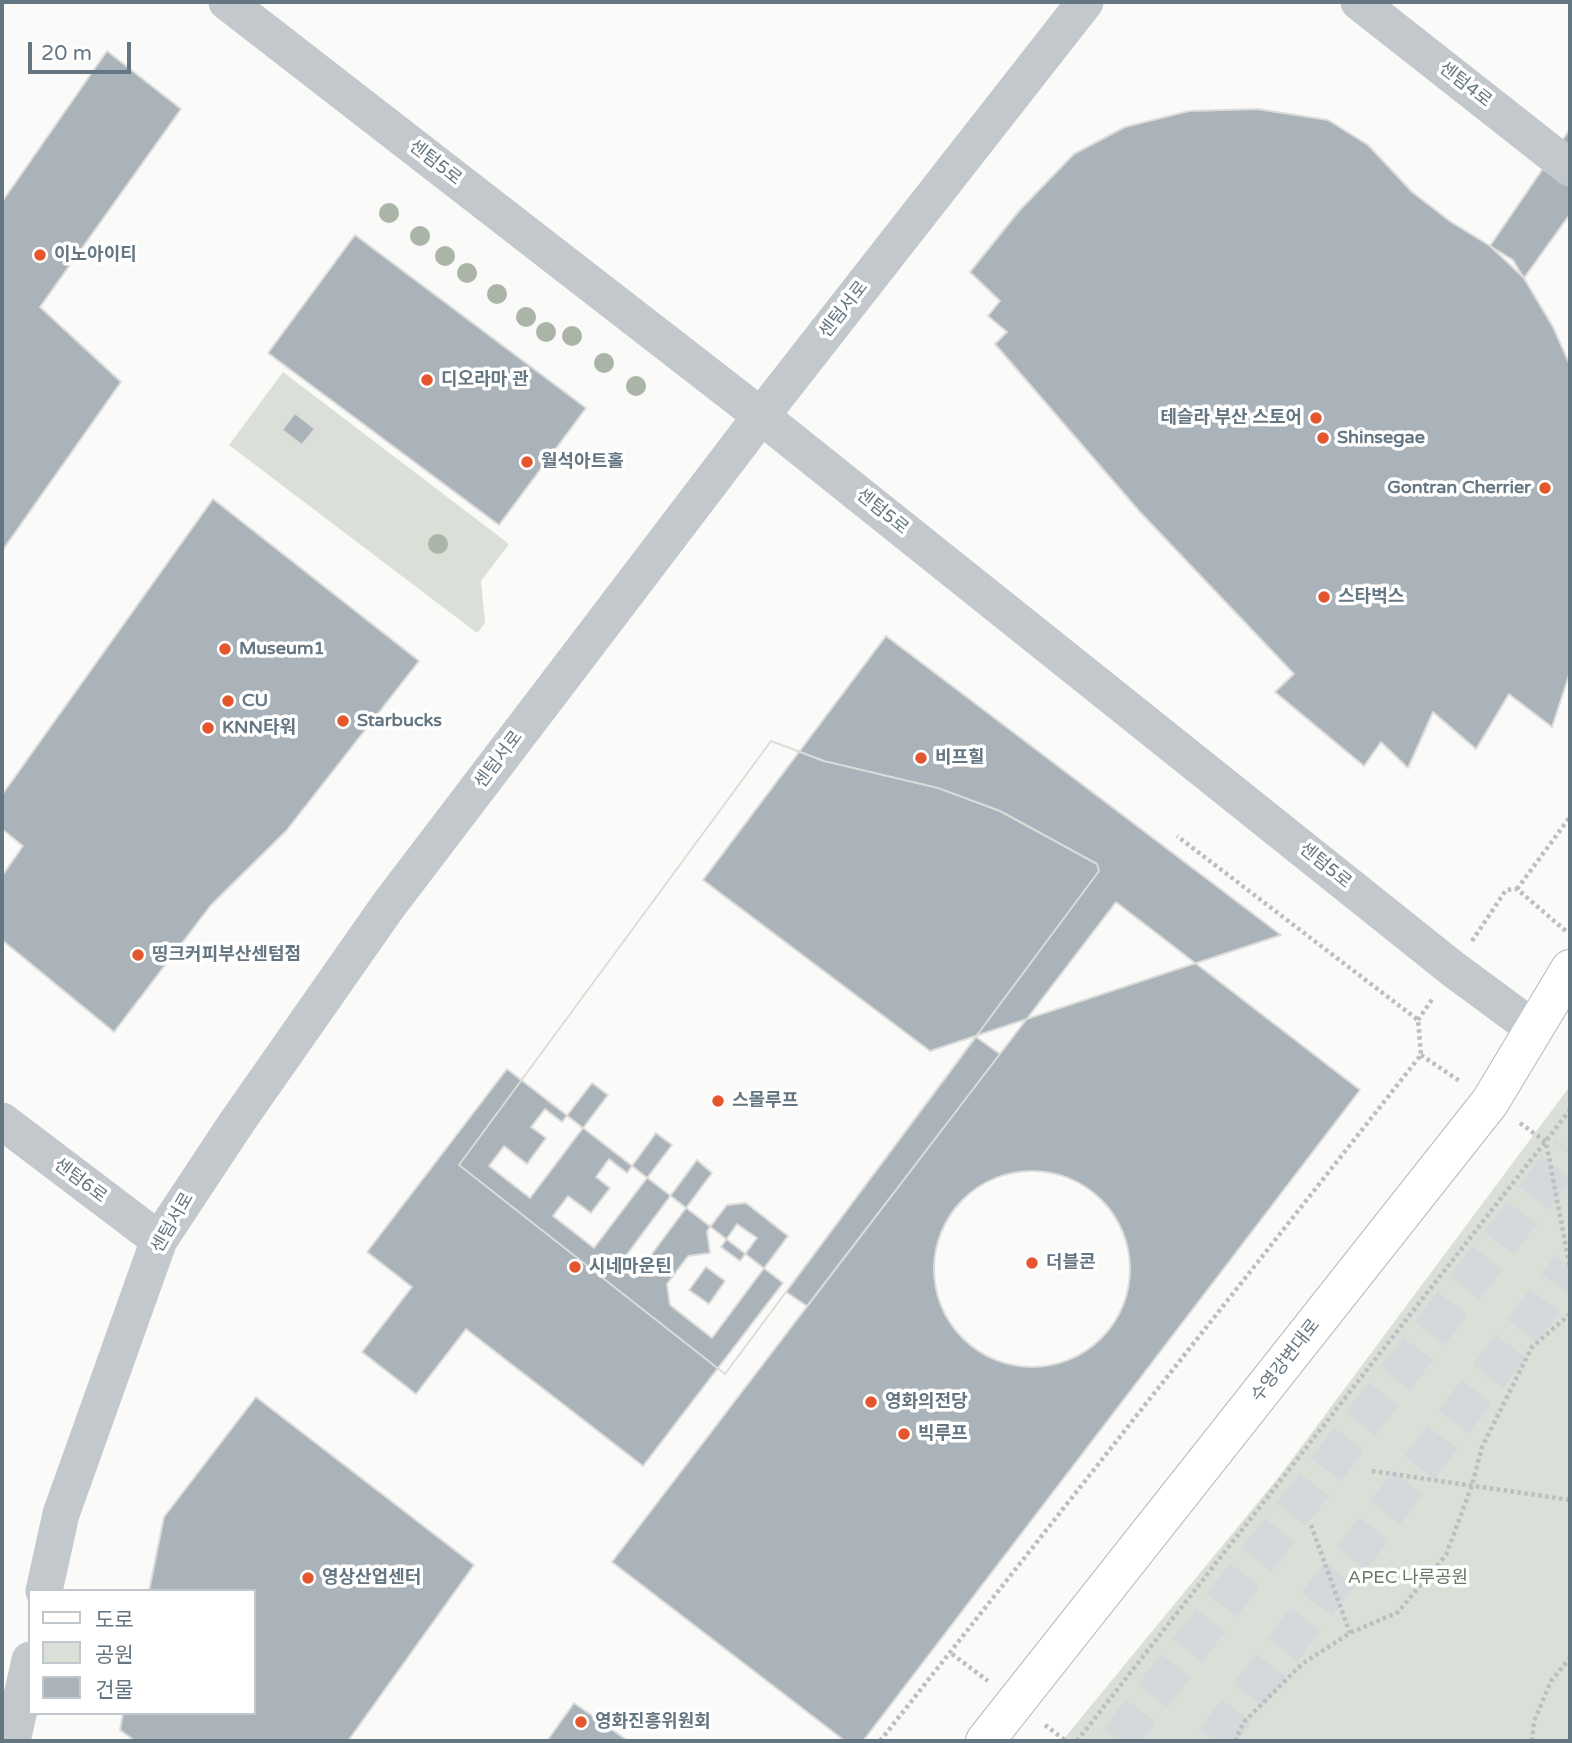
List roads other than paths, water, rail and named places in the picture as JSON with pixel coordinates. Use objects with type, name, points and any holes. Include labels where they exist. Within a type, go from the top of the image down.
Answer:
[{"type":"main road","name":"수영강변대로","points":[[985,1741],[1490,1102],[1570,969]]},
{"type":"street","name":"센텀5로","points":[[227,2],[761,416],[1453,969],[1533,1028]]},
{"type":"street","name":"센텀서로","points":[[44,1589],[61,1514],[159,1241],[237,1122],[388,906],[761,416],[1085,2]]},
{"type":"street","name":"센텀4로","points":[[1359,2],[1570,168]]},
{"type":"street","name":"센텀6로","points":[[2,1121],[159,1241]]},
{"type":"street","points":[[12,1741],[28,1669]]},
{"type":"tunnel","points":[[1118,1741],[1570,1150]]},
{"type":"tunnel","points":[[1214,1741],[1570,1267]]},
{"type":"place","name":"이노아이티","points":[[40,255]]},
{"type":"place","name":"디오라마 관","points":[[427,380]]},
{"type":"place","name":"테슬라 부산 스토어","points":[[1316,418]]},
{"type":"place","name":"Shinsegae","points":[[1323,438]]},
{"type":"place","name":"월석아트홀","points":[[527,462]]},
{"type":"place","name":"Gontran Cherrier","points":[[1545,488]]},
{"type":"place","name":"스타벅스","points":[[1324,597]]},
{"type":"place","name":"Museum1","points":[[225,649]]},
{"type":"place","name":"CU","points":[[228,701]]},
{"type":"place","name":"Starbucks","points":[[343,721]]},
{"type":"place","name":"KNN타워","points":[[208,728]]},
{"type":"place","name":"비프힐","points":[[921,758]]},
{"type":"place","name":"띵크커피부산센텀점","points":[[138,955]]},
{"type":"place","name":"스몰루프","points":[[718,1101]]},
{"type":"place","name":"더블콘","points":[[1032,1263]]},
{"type":"place","name":"시네마운틴","points":[[575,1267]]},
{"type":"place","name":"영화의전당","points":[[871,1402]]},
{"type":"place","name":"빅루프","points":[[904,1434]]},
{"type":"place","name":"영상산업센터","points":[[308,1578]]},
{"type":"place","name":"영화진흥위원회","points":[[581,1722]]},
{"type":"park label","name":"APEC 나루공원","points":[[1408,1578]]}]
